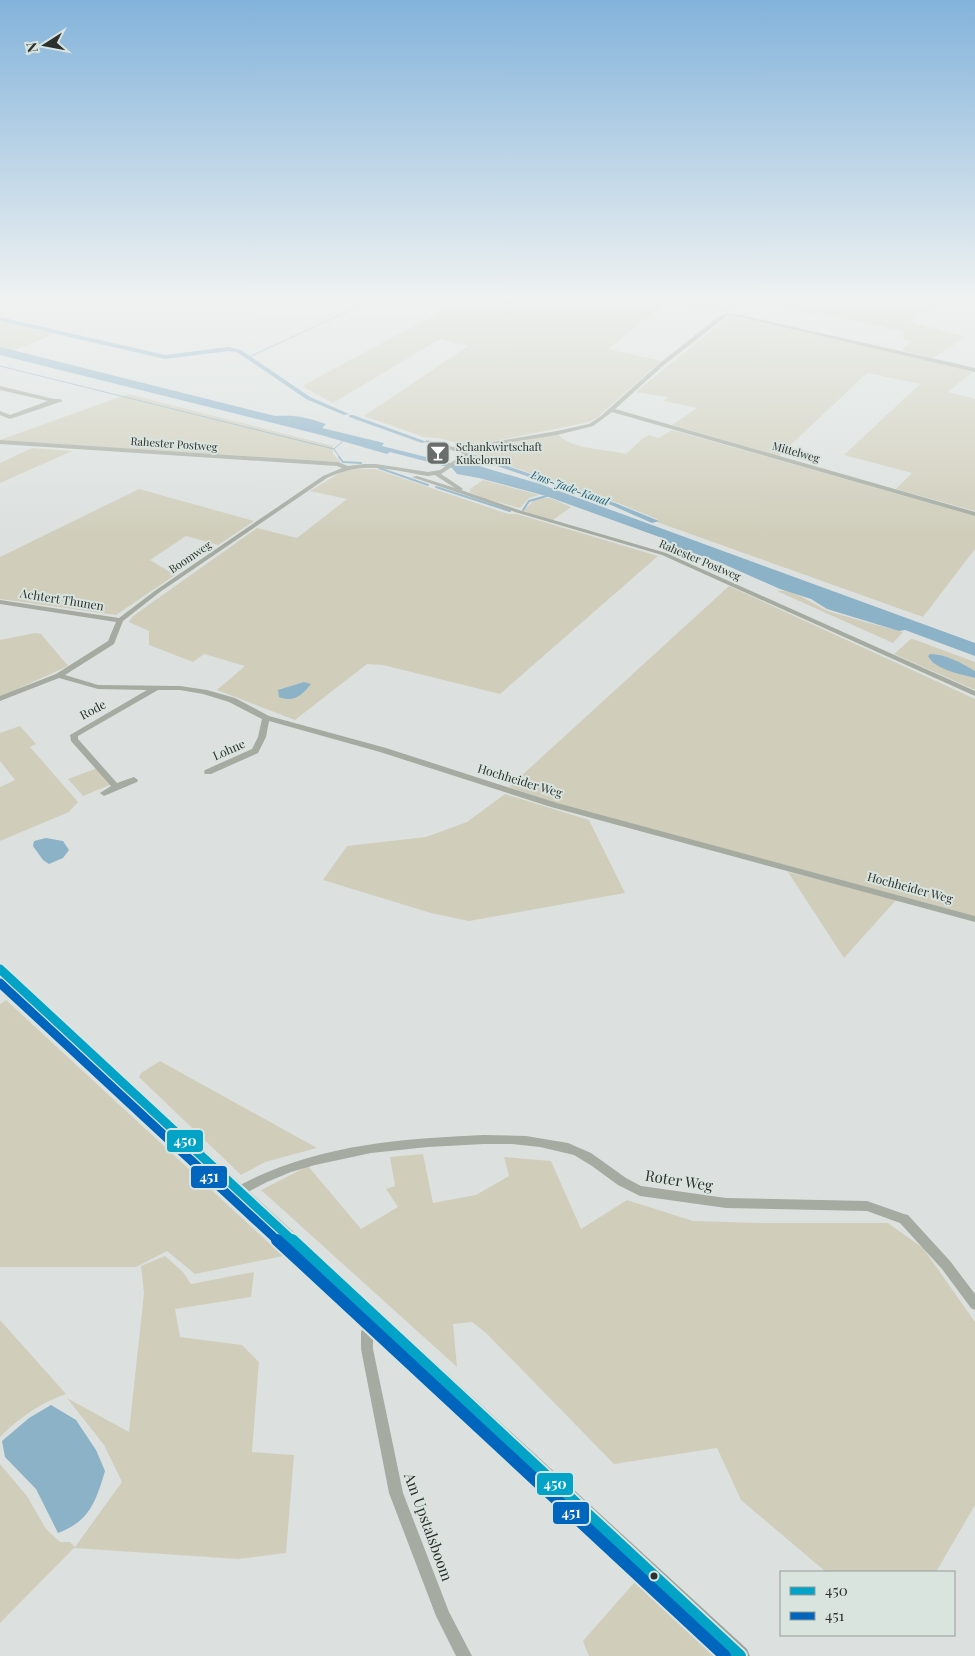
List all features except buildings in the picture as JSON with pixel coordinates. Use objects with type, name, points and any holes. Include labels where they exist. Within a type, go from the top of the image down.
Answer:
[{"type":"main road","points":[[0,969],[740,1656]]},
{"type":"street","points":[[407,472],[436,473],[448,469],[469,453],[493,444],[575,430],[591,425],[604,417],[647,377]]},
{"type":"street","points":[[0,388],[57,401],[10,417],[0,413]]},
{"type":"street","name":"Mittelweg","points":[[611,410],[975,514]]},
{"type":"street","points":[[428,441],[469,453]]},
{"type":"street","name":"Rahester Postweg","points":[[0,442],[346,466]]},
{"type":"street","name":"Boomweg","points":[[0,699],[59,676],[111,642],[120,620],[158,591],[325,476],[346,466],[382,467],[407,472]]},
{"type":"street","name":"Rahester Postweg","points":[[407,472],[409,475],[463,493],[664,554],[975,694]]},
{"type":"street","points":[[436,473],[459,487],[463,493]]},
{"type":"street","name":"Achtert Thunen","points":[[0,602],[120,620]]},
{"type":"street","name":"Hochheider Weg","points":[[59,676],[98,687],[180,688],[204,692],[232,700],[266,718],[383,750],[554,805],[975,919]]},
{"type":"street","name":"Rode","points":[[116,787],[74,740],[74,735],[156,688]]},
{"type":"street","name":"Lohne","points":[[208,772],[255,751],[262,736],[266,718]]},
{"type":"street","points":[[104,793],[134,780]]},
{"type":"street","name":"Roter Weg","points":[[238,1192],[280,1172],[320,1159],[398,1145],[498,1138],[538,1141],[571,1149],[598,1164],[629,1187],[640,1191],[726,1203],[867,1206],[904,1219],[946,1265],[975,1304]]},
{"type":"street","name":"Am Upstalsboom","points":[[373,1316],[367,1332],[367,1349],[396,1493],[444,1616],[464,1656]]},
{"type":"shaded area","points":[[318,377],[376,377],[333,403],[305,388],[304,385]]},
{"type":"shaded area","points":[[422,377],[643,377],[598,417],[589,422],[476,445],[467,446],[438,438],[424,437],[364,416]]},
{"type":"shaded area","points":[[654,377],[862,377],[779,456],[672,425],[697,408],[664,401],[667,397],[636,392]]},
{"type":"shaded area","points":[[888,377],[966,377],[948,392],[975,399],[975,511],[896,489],[912,473],[844,455],[920,384]]},
{"type":"shaded area","points":[[128,394],[333,446],[333,454],[341,462],[0,440]]},
{"type":"shaded area","points":[[672,430],[975,516],[975,549],[923,617],[657,522],[657,519],[618,503],[474,454],[505,444],[558,435],[574,444],[626,454],[649,435],[659,438]]},
{"type":"shaded area","points":[[32,448],[72,451],[0,483],[0,463]]},
{"type":"shaded area","points":[[375,469],[508,514],[517,514],[658,556],[500,694],[383,665],[367,664],[295,720],[217,690],[245,666],[204,654],[193,662],[149,645],[149,631],[129,622],[133,616],[257,528],[297,538],[347,499],[310,491],[343,471]]},
{"type":"shaded area","points":[[483,480],[539,495],[529,498],[520,508],[483,498],[470,492],[470,489]]},
{"type":"shaded area","points":[[139,489],[254,521],[218,545],[186,536],[150,560],[175,575],[116,615],[0,599],[0,557]]},
{"type":"shaded area","points":[[550,498],[571,507],[553,520],[523,511],[534,500]]},
{"type":"shaded area","points":[[729,586],[975,699],[975,916],[554,803],[509,787]]},
{"type":"shaded area","points":[[777,591],[798,595],[831,612],[903,632],[893,643]]},
{"type":"shaded area","points":[[35,633],[41,634],[68,666],[0,697],[0,640]]},
{"type":"shaded area","points":[[911,639],[975,662],[975,671],[949,658],[957,673],[975,678],[975,690],[894,654]]},
{"type":"shaded area","points":[[20,726],[36,744],[30,747],[78,802],[69,812],[0,841],[0,787],[15,780],[0,761],[0,733]]},
{"type":"shaded area","points":[[97,768],[112,784],[83,796],[68,779]]},
{"type":"shaded area","points":[[505,794],[589,820],[625,893],[469,921],[431,913],[323,880],[347,846],[426,837],[467,822]]},
{"type":"shaded area","points":[[788,872],[897,899],[844,958]]},
{"type":"shaded area","points":[[6,1000],[283,1256],[195,1274],[167,1251],[136,1267],[0,1267],[0,1004]]},
{"type":"shaded area","points":[[160,1061],[317,1148],[265,1162],[241,1175],[139,1077],[141,1073]]},
{"type":"shaded area","points":[[423,1154],[433,1203],[476,1195],[509,1176],[504,1157],[551,1161],[581,1229],[627,1200],[693,1221],[888,1223],[923,1248],[975,1322],[975,1505],[937,1571],[825,1571],[741,1500],[717,1448],[614,1464],[486,1333],[472,1322],[453,1324],[457,1367],[261,1190],[308,1166],[361,1229],[398,1207],[386,1189],[395,1186],[390,1157]]},
{"type":"shaded area","points":[[165,1256],[183,1272],[191,1284],[254,1272],[251,1297],[175,1309],[180,1337],[242,1345],[259,1362],[252,1452],[294,1455],[286,1553],[238,1559],[74,1548],[0,1623],[0,1464],[27,1496],[46,1529],[60,1542],[70,1542],[75,1547],[122,1482],[104,1445],[67,1398],[129,1432],[144,1293],[141,1266]]},
{"type":"shaded area","points":[[0,1320],[66,1394],[30,1412],[0,1437]]},
{"type":"shaded area","points":[[640,1576],[724,1656],[589,1656],[583,1641]]},
{"type":"water","points":[[89,377],[121,377],[275,416],[307,418],[326,424],[322,428],[384,443],[382,446],[458,465],[469,463],[540,484],[975,643],[975,656],[905,630],[899,631],[827,609],[811,599],[780,589],[719,562],[673,546],[665,539],[546,496],[457,474],[452,468],[390,452],[387,454],[321,435]]},
{"type":"water","points":[[930,654],[948,657],[964,665],[975,671],[975,678],[936,665],[928,656]]},
{"type":"water","points":[[304,682],[311,684],[297,697],[284,699],[279,697],[278,690]]},
{"type":"water","points":[[46,838],[63,841],[69,850],[63,858],[49,864],[43,860],[33,846],[34,841]]},
{"type":"water","points":[[51,1405],[76,1420],[96,1450],[105,1471],[95,1501],[85,1516],[69,1528],[58,1533],[36,1489],[5,1457],[2,1441],[29,1418]]},
{"type":"waterway","points":[[45,377],[334,449]]},
{"type":"waterway","points":[[278,377],[308,398],[346,414]]},
{"type":"waterway","points":[[351,416],[424,442]]},
{"type":"waterway","points":[[334,449],[345,439]]},
{"type":"waterway","points":[[334,449],[340,458]]},
{"type":"waterway","name":"Ems-Jade-Kanal","points":[[470,455],[613,504],[655,521]]},
{"type":"waterway","points":[[339,457],[343,462],[361,463]]},
{"type":"waterway","points":[[379,468],[428,485]]},
{"type":"waterway","points":[[436,487],[510,511]]},
{"type":"waterway","points":[[523,510],[529,501],[550,495]]},
{"type":"transit line","name":"450","points":[[0,969],[740,1656]]},
{"type":"transit line","name":"451","points":[[0,983],[725,1656]]},
{"type":"place","name":"Schankwirtschaft Kukelorum","points":[[438,453]]}]
